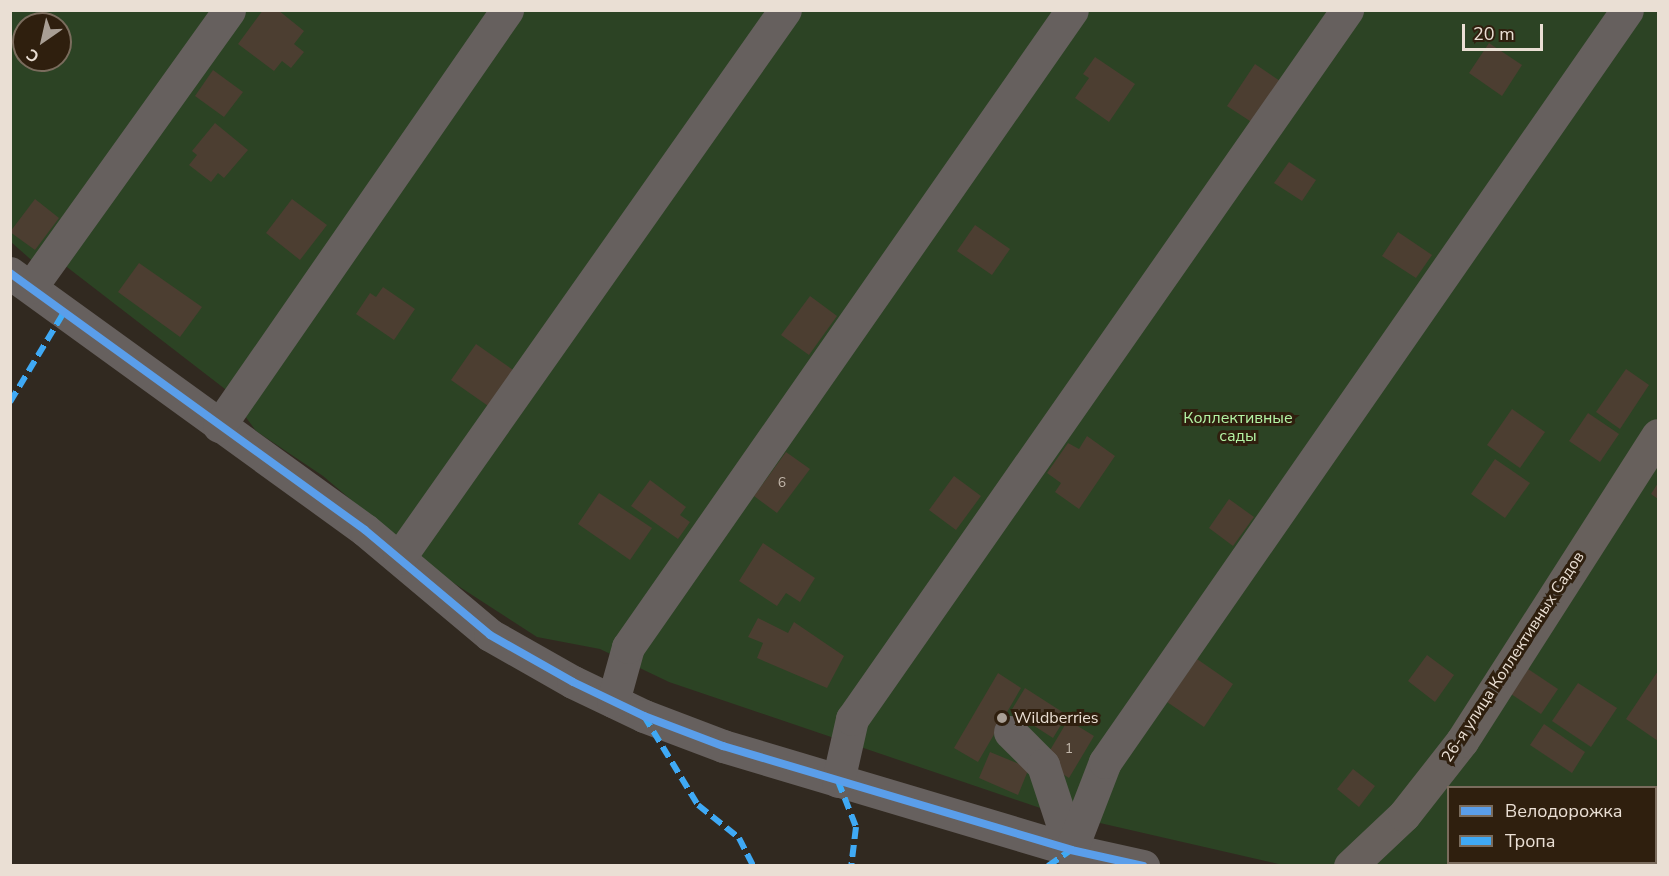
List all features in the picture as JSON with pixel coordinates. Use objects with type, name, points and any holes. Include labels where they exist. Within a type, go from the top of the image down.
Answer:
[{"type":"main road","name":"26-я улица Коллективных Садов","points":[[1350,866],[1404,815],[1462,741],[1659,435]]},
{"type":"street","points":[[229,10],[21,280],[399,558],[490,635],[613,701],[723,746],[1071,850],[1143,866]]},
{"type":"street","points":[[219,426],[507,10]]},
{"type":"street","points":[[399,558],[785,10]]},
{"type":"street","points":[[613,701],[628,646],[1072,10]]},
{"type":"street","points":[[837,781],[852,719],[1347,10]]},
{"type":"street","points":[[1071,850],[1105,762],[1628,10]]},
{"type":"street","points":[[1010,732],[1043,765],[1071,850]]},
{"type":"green space","name":"Коллективные сады","points":[[11,11],[1658,11],[1658,865],[1283,865],[1052,812],[669,682],[600,649],[537,637],[435,571],[323,476],[256,431],[225,389],[63,264],[37,265],[11,242]]},
{"type":"building","points":[[263,10],[278,10],[304,31],[294,44],[304,52],[291,68],[282,61],[274,71],[238,44]]},
{"type":"building","points":[[1489,43],[1522,65],[1502,96],[1469,73]]},
{"type":"building","points":[[1095,57],[1135,84],[1109,122],[1075,98],[1089,78],[1083,74]]},
{"type":"building","points":[[1255,64],[1280,81],[1253,123],[1227,106]]},
{"type":"building","points":[[213,70],[243,92],[224,117],[195,96]]},
{"type":"building","points":[[215,123],[248,150],[224,178],[218,173],[211,182],[189,165],[197,155],[192,151]]},
{"type":"building","points":[[1289,162],[1316,180],[1302,201],[1274,183]]},
{"type":"building","points":[[35,199],[59,218],[35,250],[10,232]]},
{"type":"building","points":[[292,199],[327,225],[300,260],[266,233]]},
{"type":"building","points":[[975,225],[1010,249],[992,275],[957,251]]},
{"type":"building","points":[[1398,232],[1432,255],[1416,278],[1382,256]]},
{"type":"building","points":[[139,263],[202,307],[180,337],[118,292]]},
{"type":"building","points":[[383,287],[415,309],[394,340],[356,314],[370,293],[376,297]]},
{"type":"building","points":[[810,296],[837,316],[809,355],[781,335]]},
{"type":"building","points":[[476,344],[516,372],[491,408],[451,380]]},
{"type":"building","points":[[1626,369],[1649,385],[1620,429],[1596,412]]},
{"type":"building","points":[[1512,409],[1545,432],[1520,468],[1487,445]]},
{"type":"building","points":[[1588,413],[1619,434],[1600,462],[1569,441]]},
{"type":"building","points":[[1087,436],[1115,456],[1079,509],[1055,492],[1061,483],[1047,473],[1068,443],[1079,449]]},
{"type":"building","points":[[786,452],[810,469],[777,513],[754,496]]},
{"type":"building","points":[[1495,459],[1530,483],[1505,518],[1471,494]]},
{"type":"building","points":[[954,476],[981,496],[956,530],[929,510]]},
{"type":"building","points":[[650,480],[686,507],[680,515],[690,522],[678,539],[631,506]]},
{"type":"building","points":[[1658,483],[1658,499],[1651,494]]},
{"type":"building","points":[[599,493],[652,528],[630,560],[578,524]]},
{"type":"building","points":[[1229,499],[1254,517],[1233,546],[1209,528]]},
{"type":"building","points":[[763,543],[815,578],[800,602],[786,593],[777,606],[739,581]]},
{"type":"building","points":[[758,618],[788,633],[794,622],[844,656],[827,688],[757,658],[763,643],[748,637]]},
{"type":"building","points":[[1427,655],[1454,675],[1435,702],[1408,681]]},
{"type":"building","points":[[1197,659],[1233,684],[1204,727],[1167,702]]},
{"type":"building","points":[[1528,669],[1558,689],[1541,714],[1511,694]]},
{"type":"building","points":[[1658,671],[1658,741],[1626,719]]},
{"type":"building","points":[[998,673],[1021,688],[978,762],[954,748]]},
{"type":"building","points":[[1578,683],[1617,708],[1591,747],[1552,721]]},
{"type":"building","points":[[1025,688],[1067,715],[1053,738],[1011,711]]},
{"type":"building","points":[[1068,720],[1094,736],[1069,778],[1043,762]]},
{"type":"building","points":[[1544,724],[1585,752],[1572,773],[1530,745]]},
{"type":"building","points":[[990,752],[1029,768],[1018,795],[979,778]]},
{"type":"building","points":[[1353,769],[1375,786],[1359,807],[1337,789]]},
{"type":"marked path","points":[[10,402],[64,312]]},
{"type":"marked path","points":[[644,716],[698,805],[739,838],[753,866]]},
{"type":"marked path","points":[[838,781],[856,827],[851,866]]},
{"type":"marked path","points":[[1048,866],[1071,850]]},
{"type":"cycle path","points":[[10,273],[365,530],[490,635],[573,682],[644,716],[723,746],[1071,850],[1143,866]]},
{"type":"place","name":"Wildberries","points":[[1002,718]]}]
